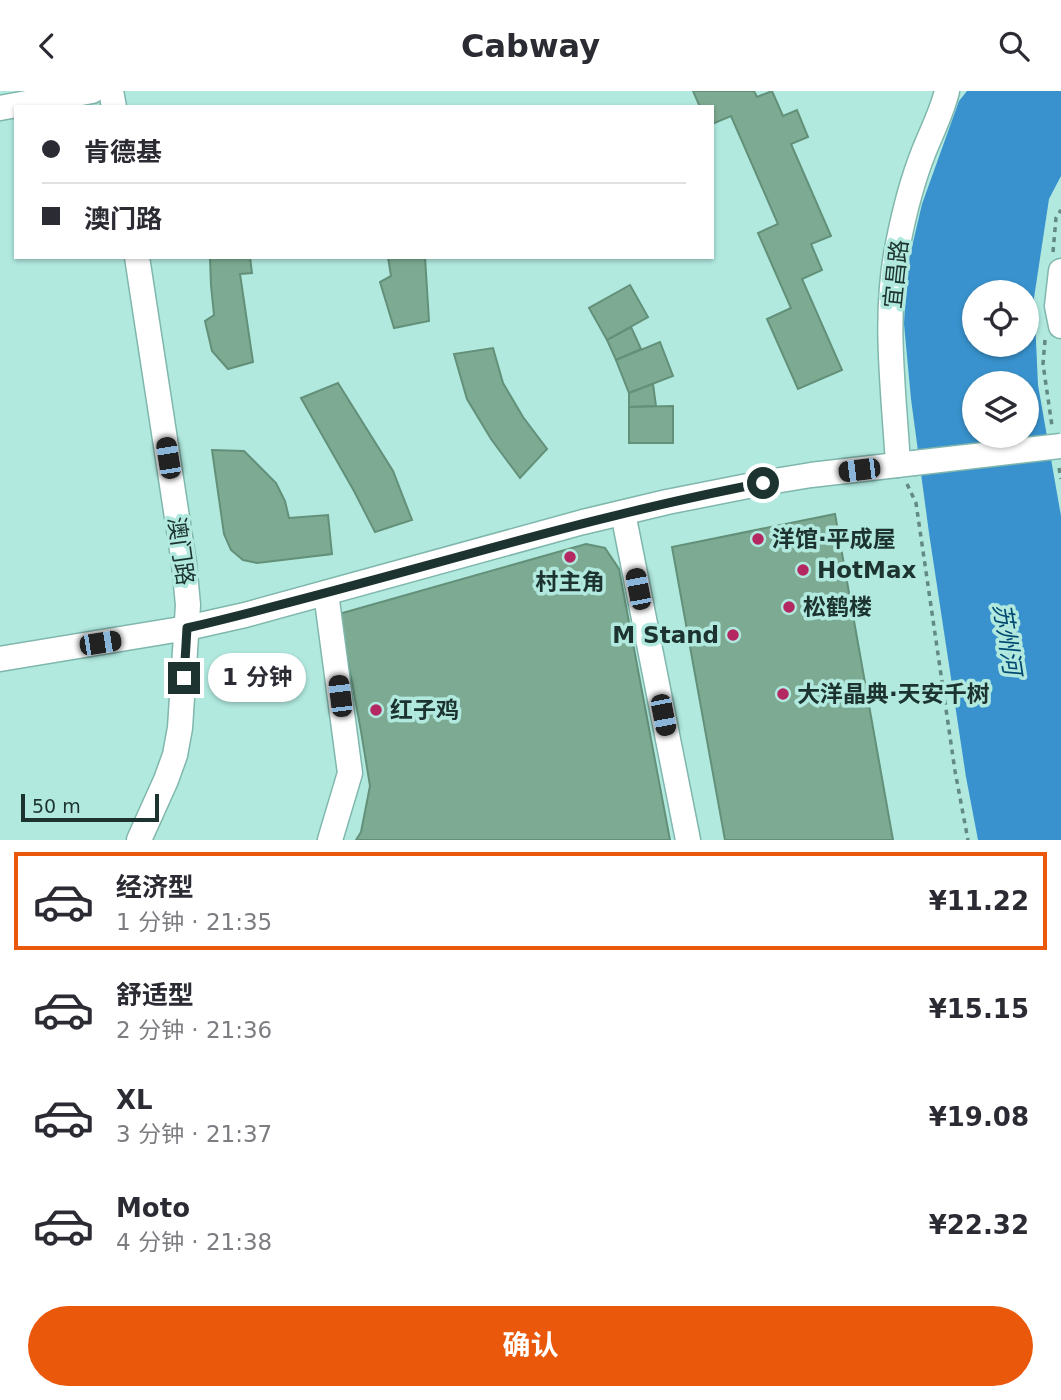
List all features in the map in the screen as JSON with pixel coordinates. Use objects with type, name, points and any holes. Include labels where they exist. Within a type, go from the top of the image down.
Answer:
[{"type":"street","points":[[16,105],[92,91]]},
{"type":"street","name":"宜昌路","points":[[906,464],[891,357],[891,301],[897,247],[908,199],[947,91]]},
{"type":"street","name":"澳门路","points":[[137,259],[184,563],[188,605],[180,728],[175,755],[139,840]]},
{"type":"street","points":[[1061,271],[1057,306],[1061,326]]},
{"type":"street","points":[[0,659],[187,628],[246,615],[623,513],[763,483],[1061,446]]},
{"type":"street","points":[[623,513],[688,840]]},
{"type":"street","points":[[327,593],[350,773],[330,840]]},
{"type":"path","points":[[906,464],[916,503],[955,771],[968,840]]},
{"type":"water","name":"苏州河","points":[[967,91],[1061,91],[1061,176],[1049,199],[1037,280],[962,280],[962,357],[1037,357],[1037,371],[962,371],[962,448],[1039,448],[1039,391],[1061,516],[1061,840],[978,840],[929,533],[904,324],[907,268],[922,204],[959,101]]},
{"type":"building","points":[[693,91],[754,91],[757,97],[772,91],[783,116],[797,110],[808,137],[791,144],[831,236],[811,244],[822,270],[802,279],[842,370],[798,389],[767,319],[791,308],[758,233],[778,224],[731,116],[714,123],[714,105],[699,105]]},
{"type":"building","points":[[210,259],[250,259],[252,273],[240,274],[253,362],[228,369],[212,351],[205,321],[214,315]]},
{"type":"building","points":[[388,259],[425,259],[429,321],[394,328],[380,282],[391,276]]},
{"type":"building","points":[[630,285],[648,317],[607,340],[589,308]]},
{"type":"building","points":[[631,327],[641,349],[616,360],[607,340]]},
{"type":"building","points":[[660,342],[673,376],[629,393],[616,360]]},
{"type":"building","points":[[493,348],[503,383],[523,417],[547,449],[520,478],[491,439],[467,399],[454,354]]},
{"type":"building","points":[[338,383],[393,471],[412,520],[375,532],[301,398]]},
{"type":"building","points":[[653,384],[656,406],[629,407],[629,393]]},
{"type":"building","points":[[673,406],[673,443],[629,443],[629,407]]},
{"type":"building","points":[[212,450],[244,451],[276,483],[285,501],[289,518],[328,515],[332,554],[257,563],[243,560],[231,550],[224,534]]},
{"type":"building","name":"大洋晶典·天安千树","points":[[835,514],[893,840],[725,840],[672,547]]},
{"type":"building","points":[[586,544],[605,548],[619,569],[670,840],[356,840],[361,832],[370,786],[339,614]]},
{"type":"place","name":"洋馆·平成屋","points":[[758,539]]},
{"type":"place","name":"村主角","points":[[570,557]]},
{"type":"place","name":"HotMax","points":[[803,570]]},
{"type":"place","name":"松鹤楼","points":[[789,607]]},
{"type":"place","name":"M Stand","points":[[733,635]]},
{"type":"place","name":"大洋晶典·天安千树","points":[[783,694]]},
{"type":"place","name":"红子鸡","points":[[376,710]]},
{"type":"route","points":[[184,678],[187,628],[246,615],[583,523],[667,502],[763,483]]}]
